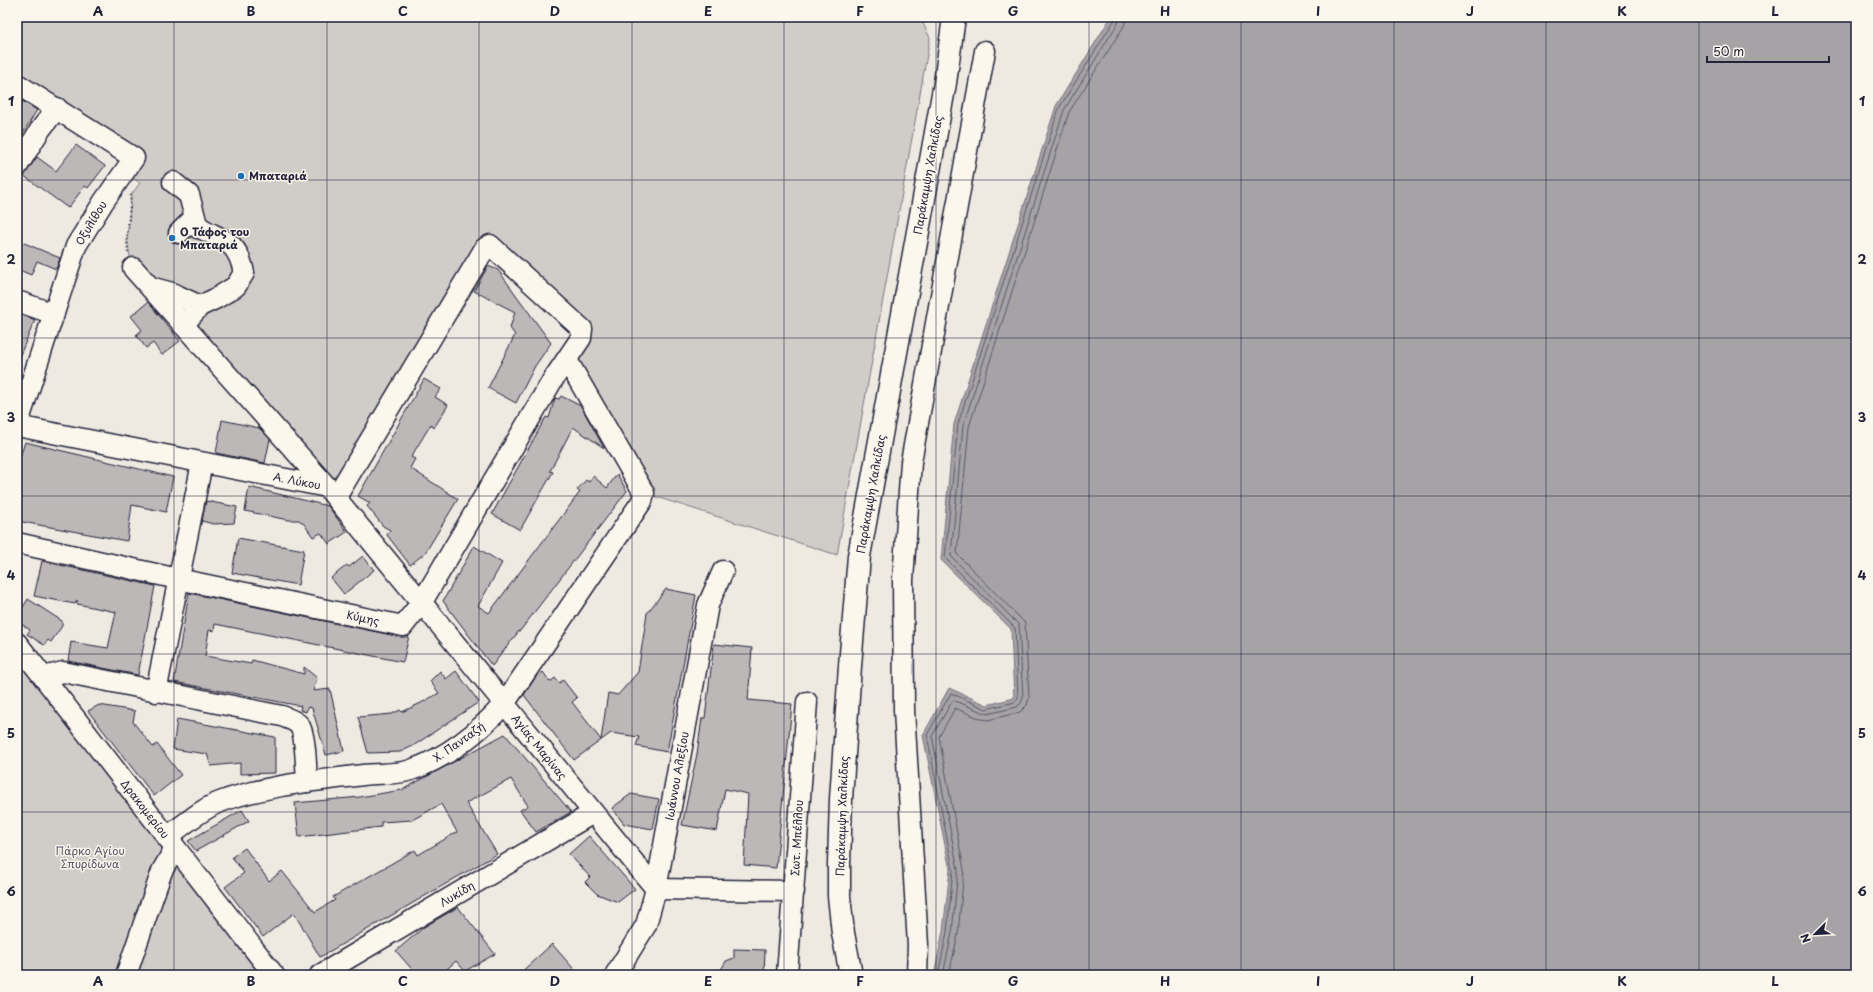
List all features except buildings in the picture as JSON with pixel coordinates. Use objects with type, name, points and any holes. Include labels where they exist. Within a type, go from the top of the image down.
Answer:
[{"type":"main road","name":"Παράκαμψη Χαλκίδας","points":[[851,975],[842,933],[839,896],[841,799],[859,556],[946,76],[954,17]]},
{"type":"street","points":[[918,975],[918,945],[904,710],[902,580],[911,462],[986,50]]},
{"type":"street","name":"Οξυλίθου","points":[[17,84],[134,158],[104,201],[76,246],[17,426]]},
{"type":"street","points":[[17,167],[40,130],[57,108]]},
{"type":"street","points":[[173,182],[189,195],[198,228]]},
{"type":"street","points":[[179,233],[191,222],[198,228],[220,237],[233,247],[241,258],[244,273],[236,286],[217,298],[200,306],[183,325]]},
{"type":"street","name":"Κύμης","points":[[17,543],[178,579],[403,626],[422,602],[552,381],[581,338],[582,329],[490,245],[484,248],[331,492]]},
{"type":"street","name":"Αγίας Μαρίνας","points":[[133,268],[331,492],[656,889]]},
{"type":"street","points":[[149,286],[172,293],[200,306]]},
{"type":"street","points":[[17,301],[54,314]]},
{"type":"street","name":"Χ. Πανταζή","points":[[171,842],[203,811],[218,803],[237,796],[307,782],[410,771],[430,762],[456,746],[486,724],[504,704],[642,501],[644,493],[567,360]]},
{"type":"street","name":"Α. Λύκου","points":[[17,426],[202,463],[331,492]]},
{"type":"street","points":[[156,692],[202,463]]},
{"type":"street","name":"Ιωάννου Αλεξίου","points":[[615,975],[646,926],[656,889],[708,605],[723,571]]},
{"type":"street","name":"Δρακομερίου","points":[[17,643],[274,975]]},
{"type":"street","points":[[44,677],[63,672],[156,692],[282,716],[293,720],[300,726],[305,745],[307,782]]},
{"type":"street","name":"Σωτ. Μπέλλου","points":[[787,975],[807,702]]},
{"type":"street","name":"Λυκίδη","points":[[320,975],[593,813]]},
{"type":"street","points":[[126,975],[171,842]]},
{"type":"street","points":[[656,889],[794,890]]},
{"type":"path","points":[[128,220],[127,247],[133,268]]},
{"type":"green space","points":[[18,17],[920,17],[930,38],[837,555],[644,493],[567,360],[581,339],[490,245],[336,497],[131,262],[127,240],[131,195],[140,183],[124,171],[134,158],[17,84]]},
{"type":"green space","name":"Πάρκο Αγίου Σπυρίδωνα","points":[[17,643],[274,975],[17,975]]},
{"type":"water","points":[[1111,17],[1856,17],[1856,975],[934,975],[943,931],[950,870],[923,735],[949,688],[987,705],[1014,698],[1011,629],[941,560],[954,424],[1056,106]]},
{"type":"place","name":"Μπαταριά","points":[[241,176]]},
{"type":"place","name":"Ο Τάφος του Μπαταριά","points":[[172,238]]}]
